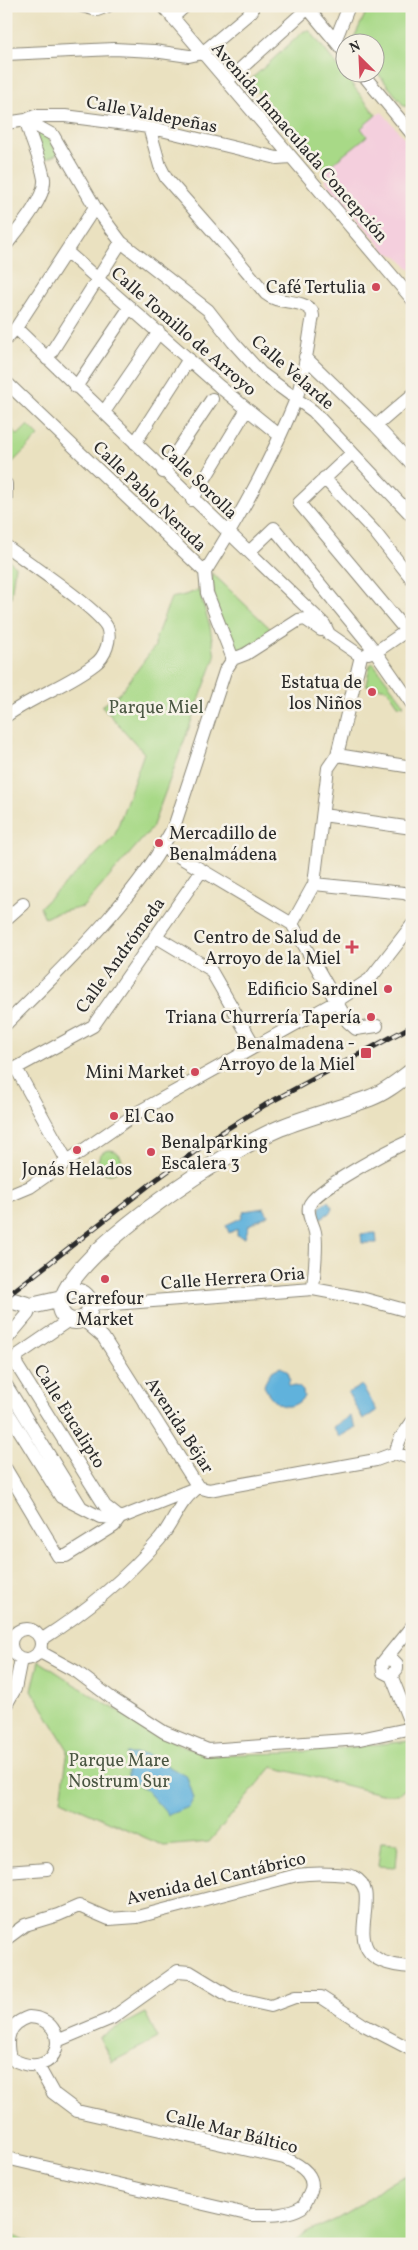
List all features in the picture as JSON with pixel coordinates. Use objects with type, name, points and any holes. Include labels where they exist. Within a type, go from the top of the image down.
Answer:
[{"type":"main road","points":[[23,1303],[75,1306],[67,1286],[83,1266],[154,1205],[210,1167],[278,1129],[312,1116],[371,1098],[409,1078]]},
{"type":"street","points":[[82,6],[97,10],[108,6]]},
{"type":"street","name":"Avenida Inmaculada Concepción","points":[[163,6],[412,299]]},
{"type":"street","points":[[172,18],[185,6]]},
{"type":"street","points":[[227,81],[307,7],[334,42],[349,6]]},
{"type":"street","points":[[6,54],[114,49],[154,51],[190,56],[202,53],[252,11]]},
{"type":"street","points":[[369,82],[412,134]]},
{"type":"street","points":[[397,115],[412,116]]},
{"type":"street","name":"Calle Valdepeñas","points":[[6,123],[26,120],[35,116],[66,116],[149,127],[277,158],[291,157]]},
{"type":"street","points":[[6,339],[16,328],[95,207],[53,135],[26,120]]},
{"type":"street","points":[[6,245],[26,219],[43,190],[44,178],[26,120]]},
{"type":"street","points":[[149,127],[160,166],[166,178],[225,244],[266,294],[273,300],[308,306],[313,316],[296,397],[279,435],[228,534],[205,572]]},
{"type":"street","name":"Calle Velarde","points":[[95,207],[121,242],[208,310],[261,373],[313,411],[412,516]]},
{"type":"street","points":[[46,359],[121,242]]},
{"type":"street","name":"Calle Tomillo de Arroyo","points":[[67,252],[279,435]]},
{"type":"street","points":[[76,387],[130,307]]},
{"type":"street","name":"Calle Sorolla","points":[[16,328],[192,500],[250,552],[324,624],[329,634],[360,656]]},
{"type":"street","points":[[104,412],[159,332]]},
{"type":"street","points":[[305,357],[412,464]]},
{"type":"street","points":[[135,443],[189,358]]},
{"type":"street","name":"Calle Pablo Neruda","points":[[6,382],[205,572],[207,593],[233,659]]},
{"type":"street","points":[[376,426],[412,395]]},
{"type":"street","points":[[163,472],[212,399]]},
{"type":"street","points":[[192,500],[247,409]]},
{"type":"street","points":[[292,924],[314,884],[328,768],[337,754],[360,656],[375,651],[410,632],[299,503],[352,453]]},
{"type":"street","points":[[324,478],[374,531],[412,579]]},
{"type":"street","points":[[6,484],[6,498]]},
{"type":"street","points":[[250,552],[274,528],[375,651],[412,704]]},
{"type":"street","points":[[6,546],[100,616],[108,634],[107,649],[97,663],[78,676],[24,703],[6,716]]},
{"type":"street","points":[[6,1024],[123,902],[163,847],[175,824],[225,671],[233,659],[246,654],[299,620],[305,619],[329,634]]},
{"type":"street","points":[[337,754],[412,767]]},
{"type":"street","points":[[323,815],[412,828]]},
{"type":"street","points":[[163,847],[292,924],[348,1022],[356,1029],[377,1026]]},
{"type":"street","name":"Calle Andrómeda","points":[[67,1161],[16,1068],[93,1026],[202,870]]},
{"type":"street","points":[[314,884],[404,893],[412,896]]},
{"type":"street","points":[[6,919],[23,904]]},
{"type":"street","points":[[6,1197],[30,1187],[140,1111],[337,1000],[370,978],[412,925]]},
{"type":"street","points":[[155,936],[210,969],[255,1047]]},
{"type":"street","points":[[313,1290],[315,1233],[309,1216],[310,1205],[321,1191],[396,1147],[412,1140]]},
{"type":"street","name":"Calle Herrera Oria","points":[[75,1306],[313,1290],[361,1298],[412,1312]]},
{"type":"street","points":[[6,1340],[28,1314],[23,1303]]},
{"type":"street","name":"Avenida Béjar","points":[[75,1306],[103,1337],[196,1483],[209,1490],[376,1460],[395,1453]]},
{"type":"street","name":"Calle Eucalipto","points":[[75,1306],[18,1355],[16,1364],[105,1506],[120,1518]]},
{"type":"street","points":[[6,1385],[55,1476]]},
{"type":"street","points":[[6,1409],[55,1476],[83,1509],[100,1517],[120,1518],[147,1509],[196,1483]]},
{"type":"street","points":[[411,1457],[395,1453],[400,1439],[412,1422]]},
{"type":"street","points":[[6,1469],[58,1556],[66,1556],[114,1526],[120,1518]]},
{"type":"street","points":[[196,1483],[184,1498],[169,1529],[120,1581],[41,1644],[30,1659],[21,1659],[14,1653],[11,1644],[12,1630],[31,1630],[41,1644],[42,1653],[77,1672],[114,1700],[164,1732],[208,1750],[360,1739],[412,1728],[391,1675],[386,1674],[382,1669],[382,1663],[390,1660],[394,1647],[412,1626]]},
{"type":"street","points":[[6,1705],[15,1689],[21,1659]]},
{"type":"street","points":[[6,1872],[47,1869]]},
{"type":"street","name":"Avenida del Cantábrico","points":[[6,1928],[25,1925],[58,1915],[79,1906],[109,1919],[138,1917],[304,1874],[350,1875],[358,1880],[365,1890],[366,1902],[362,1931],[365,1946],[377,1958],[394,1965],[412,1967]]},
{"type":"street","name":"Avenida del Cantábrico","points":[[6,1939],[25,1925]]},
{"type":"street","points":[[57,2041],[112,2018],[178,1971],[190,1972],[232,1996],[271,2006],[295,1997],[320,1996],[364,2025],[412,2050]]},
{"type":"street","points":[[28,2017],[44,2020],[55,2032],[57,2041],[52,2057],[38,2066],[21,2064],[8,2059],[7,2039],[14,2025],[28,2017]]},
{"type":"street","name":"Calle Mar Báltico","points":[[6,2158],[251,2216],[289,2212],[303,2206],[312,2191],[312,2180],[307,2172],[300,2165],[284,2158],[77,2111],[53,2093],[38,2066]]},
{"type":"shaded area","points":[[304,31],[310,31],[336,64],[336,82],[350,82],[376,115],[382,112],[411,146],[408,148],[412,152],[412,271],[397,256],[387,253],[326,182],[325,170],[315,158],[309,156],[249,81]]},
{"type":"green space","points":[[369,6],[412,6],[412,107],[404,106],[385,82],[386,32],[357,32]]},
{"type":"green space","points":[[304,31],[310,31],[336,64],[336,82],[350,82],[376,115],[361,128],[367,136],[325,170],[315,158],[309,156],[249,81]]},
{"type":"green space","points":[[37,131],[47,136],[58,154],[44,160],[36,134]]},
{"type":"green space","points":[[6,424],[18,435],[28,425],[39,436],[11,464],[6,453]]},
{"type":"green space","points":[[6,557],[15,566],[11,597],[6,605]]},
{"type":"green space","points":[[212,573],[273,631],[238,651],[227,634],[219,614],[212,582]]},
{"type":"green space","name":"Parque Miel","points":[[199,590],[210,627],[215,657],[152,828],[83,907],[53,914],[45,918],[40,907],[114,837],[144,753],[102,706],[121,692],[155,646],[156,637],[171,598]]},
{"type":"green space","points":[[373,663],[404,706],[398,705],[387,689],[366,685],[370,665]]},
{"type":"green space","points":[[110,1150],[118,1154],[122,1162],[118,1170],[110,1174],[102,1170],[98,1162],[102,1154]]},
{"type":"green space","name":"Parque Mare Nostrum Sur","points":[[39,1661],[104,1703],[184,1747],[206,1755],[289,1753],[412,1741],[412,1785],[398,1794],[381,1794],[272,1767],[209,1842],[164,1846],[61,1800],[68,1750],[32,1690]]},
{"type":"green space","points":[[381,1842],[398,1843],[396,1867],[378,1866]]},
{"type":"green space","points":[[145,2013],[158,2038],[112,2062],[99,2037]]},
{"type":"green space","points":[[412,2173],[412,2244],[291,2244],[306,2233],[337,2219],[360,2205],[384,2186]]},
{"type":"green space","points":[[6,2233],[35,2244],[6,2244]]},
{"type":"water","points":[[328,1201],[332,1207],[331,1212],[321,1218],[319,1214],[320,1207]]},
{"type":"water","points":[[264,1208],[268,1215],[249,1225],[245,1238],[237,1235],[237,1229],[229,1233],[226,1225],[241,1218],[244,1211]]},
{"type":"water","points":[[376,1233],[377,1243],[362,1243],[361,1234]]},
{"type":"water","points":[[281,1367],[288,1372],[290,1379],[288,1385],[299,1387],[303,1391],[304,1397],[292,1405],[281,1405],[276,1402],[264,1386],[270,1374]]},
{"type":"water","points":[[362,1385],[377,1411],[363,1419],[348,1393]]},
{"type":"water","points":[[350,1416],[356,1427],[339,1437],[333,1427]]},
{"type":"water","points":[[127,1754],[147,1754],[187,1777],[194,1798],[189,1807],[168,1815],[147,1791],[128,1777]]},
{"type":"railway","points":[[6,1297],[157,1179],[222,1132],[265,1105],[412,1026]]},
{"type":"place","name":"Café Tertulia","points":[[376,287]]},
{"type":"place","name":"Estatua de los Niños","points":[[372,692]]},
{"type":"place","name":"Mercadillo de Benalmádena","points":[[159,843]]},
{"type":"place","name":"Centro de Salud de Arroyo de la Miel","points":[[352,947]]},
{"type":"place","name":"Edificio Sardinel","points":[[388,989]]},
{"type":"place","name":"Triana Churrería Tapería","points":[[371,1017]]},
{"type":"place","name":"Benalmadena - Arroyo de la Miel","points":[[366,1053]]},
{"type":"place","name":"Mini Market","points":[[195,1072]]},
{"type":"place","name":"El Cao","points":[[114,1116]]},
{"type":"place","name":"Jonás Helados","points":[[77,1150]]},
{"type":"place","name":"Benalparking Escalera 3","points":[[151,1152]]},
{"type":"place","name":"Carrefour Market","points":[[105,1279]]}]
